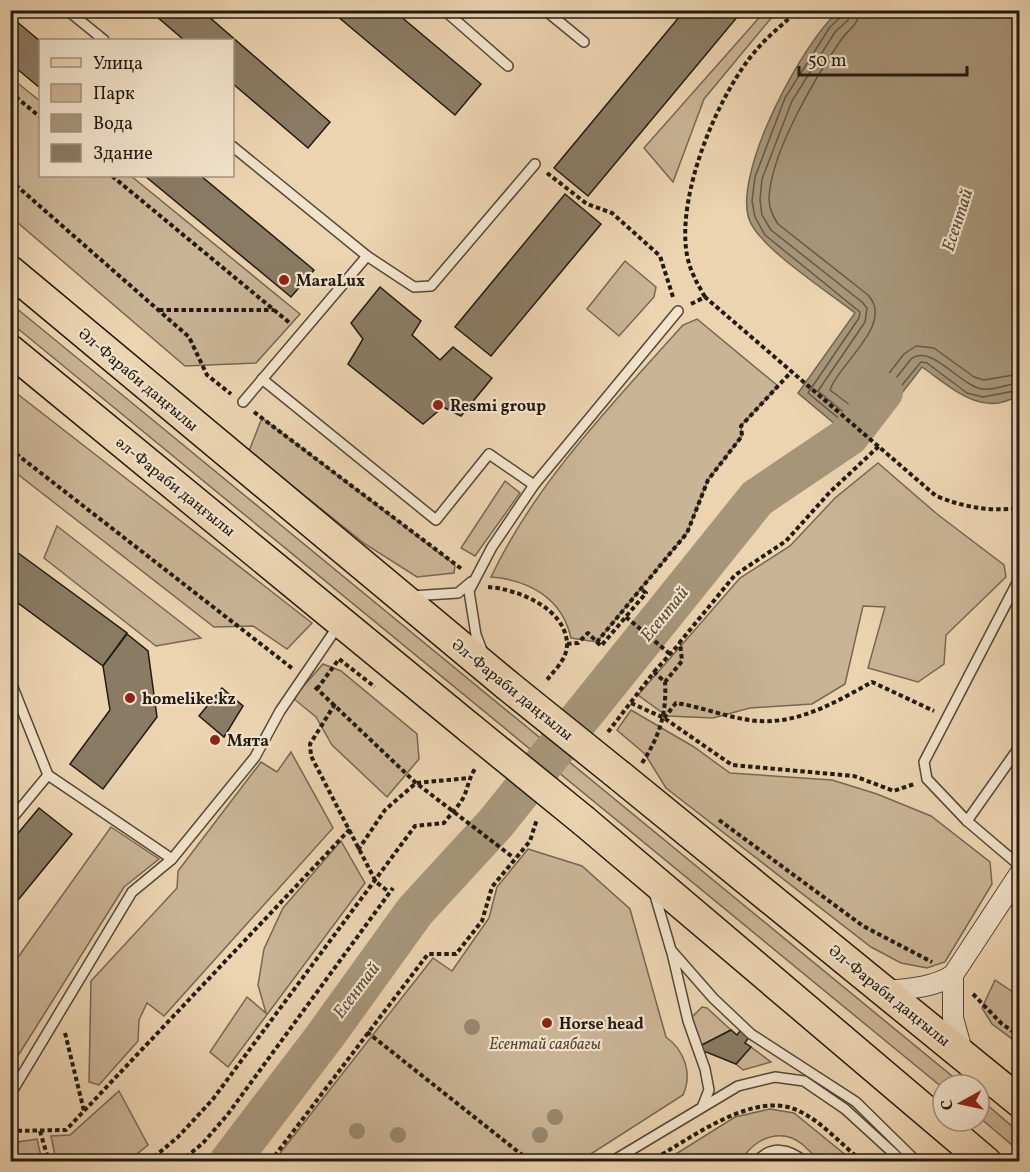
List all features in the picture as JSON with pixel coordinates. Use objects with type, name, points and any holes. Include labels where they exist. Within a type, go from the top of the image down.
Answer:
[{"type":"main road","name":"Әл-Фараби даңғылы","points":[[10,271],[498,678],[632,766],[884,991],[1020,1102]]},
{"type":"main road","name":"әл-Фараби даңғылы","points":[[10,350],[341,621]]},
{"type":"main road","points":[[341,621],[584,821],[931,1118]]},
{"type":"main road","points":[[948,1133],[978,1161]]},
{"type":"main road","points":[[950,1133],[986,1161]]},
{"type":"street","points":[[884,991],[919,987],[944,981],[953,975],[1020,873]]},
{"type":"street","points":[[953,975],[953,1018],[963,1054]]},
{"type":"lane","points":[[67,10],[103,39]]},
{"type":"lane","points":[[444,10],[508,66]]},
{"type":"lane","points":[[545,10],[584,42]]},
{"type":"lane","points":[[234,148],[367,256],[414,286],[431,286],[536,164]]},
{"type":"lane","points":[[243,402],[367,256]]},
{"type":"lane","points":[[498,678],[477,635],[470,602],[470,591],[475,578],[492,547],[534,485],[678,311]]},
{"type":"lane","points":[[262,379],[436,520],[489,454],[534,485]]},
{"type":"lane","points":[[1020,577],[945,717],[924,762],[927,779],[967,821],[1020,866]]},
{"type":"lane","points":[[400,597],[458,593],[475,578]]},
{"type":"lane","points":[[10,1095],[132,892],[172,859],[255,757],[303,677],[341,621]]},
{"type":"lane","points":[[10,680],[48,775],[172,859]]},
{"type":"lane","points":[[967,821],[1020,746]]},
{"type":"lane","points":[[10,821],[48,775]]},
{"type":"lane","points":[[650,878],[688,1021],[705,1069],[709,1090],[703,1105]]},
{"type":"lane","points":[[671,951],[743,1027],[856,1102],[917,1161]]},
{"type":"lane","points":[[798,1064],[809,1085]]},
{"type":"lane","points":[[611,1161],[738,1086],[775,1077],[815,1074]]},
{"type":"lane","points":[[775,1077],[804,1081],[845,1108],[903,1161]]},
{"type":"lane","points":[[756,1161],[768,1151],[783,1150],[793,1152],[805,1161]]},
{"type":"path","points":[[798,10],[758,48],[736,79],[709,130],[693,176],[684,225],[687,255],[693,277],[705,297],[936,496],[962,506],[1000,510],[1020,508]]},
{"type":"path","points":[[10,92],[39,116]]},
{"type":"path","points":[[536,164],[587,204],[612,213],[660,256],[678,311],[705,297]]},
{"type":"path","points":[[113,177],[301,332]]},
{"type":"path","points":[[10,180],[189,337],[207,375],[365,498],[466,572]]},
{"type":"path","points":[[159,310],[275,310]]},
{"type":"path","points":[[597,642],[687,533],[708,480],[742,436],[741,426],[792,371]]},
{"type":"path","points":[[608,732],[654,672],[735,575],[786,541],[830,492],[879,446]]},
{"type":"path","points":[[10,449],[303,677],[416,783],[514,858]]},
{"type":"path","points":[[486,597],[488,587],[505,588],[527,594],[560,624],[567,644],[565,653],[546,681]]},
{"type":"path","points":[[567,644],[578,643],[588,633],[601,646],[646,593],[641,589]]},
{"type":"path","points":[[626,617],[670,654]]},
{"type":"path","points":[[632,766],[655,743],[664,718],[665,682],[682,661],[680,642]]},
{"type":"path","points":[[317,689],[339,659],[376,688]]},
{"type":"path","points":[[654,672],[665,682]]},
{"type":"path","points":[[664,718],[676,703],[759,721],[788,717],[827,707],[872,682],[945,717]]},
{"type":"path","points":[[631,702],[664,718],[732,765],[854,776],[894,791],[927,779]]},
{"type":"path","points":[[334,704],[310,744],[310,756],[376,882],[389,892]]},
{"type":"path","points":[[632,766],[651,770]]},
{"type":"path","points":[[148,1161],[178,1137],[213,1099],[376,882],[415,826],[444,823],[464,798],[469,778],[475,769]]},
{"type":"path","points":[[358,850],[386,810],[416,783],[469,778]]},
{"type":"path","points":[[709,813],[863,926],[934,963]]},
{"type":"path","points":[[270,1161],[289,1140],[428,954],[456,954],[482,921],[492,886],[530,841],[537,819]]},
{"type":"path","points":[[10,1131],[66,1130],[350,830]]},
{"type":"path","points":[[180,1161],[203,1143],[228,1114],[393,888]]},
{"type":"path","points":[[969,989],[1002,1024],[1020,1036]]},
{"type":"path","points":[[60,1013],[84,1111]]},
{"type":"path","points":[[368,1032],[531,1161]]},
{"type":"path","points":[[649,1161],[737,1112],[772,1105],[802,1112],[863,1161]]},
{"type":"path","points":[[40,1131],[49,1161]]},
{"type":"green space","points":[[765,11],[777,11],[704,99],[673,182],[644,148]]},
{"type":"green space","points":[[10,77],[39,100],[39,177],[132,177],[300,314],[256,363],[185,366],[11,217]]},
{"type":"green space","points":[[625,261],[656,287],[654,297],[619,336],[587,309]]},
{"type":"green space","points":[[10,303],[948,1073],[931,1073],[931,1078],[11,323]]},
{"type":"green space","points":[[697,319],[778,386],[741,426],[742,436],[708,480],[687,533],[597,642],[571,638],[560,612],[542,594],[518,582],[491,577],[509,542],[553,476],[603,414],[683,325]]},
{"type":"green space","points":[[11,389],[312,623],[287,649],[253,626],[214,627],[11,469]]},
{"type":"green space","points":[[262,418],[455,565],[454,573],[417,577],[365,544],[249,451]]},
{"type":"green space","points":[[878,463],[937,514],[1004,565],[1006,577],[946,635],[944,664],[918,682],[868,668],[885,607],[863,606],[845,684],[812,704],[750,708],[713,718],[667,716],[638,695],[740,578],[790,546],[835,498]]},
{"type":"green space","points":[[505,481],[520,493],[475,556],[461,548]]},
{"type":"green space","points":[[57,526],[201,638],[156,646],[44,558]]},
{"type":"green space","points":[[323,664],[341,671],[417,734],[419,759],[387,797],[332,745],[316,717],[293,698]]},
{"type":"green space","points":[[631,710],[694,747],[730,773],[832,780],[877,794],[931,816],[990,862],[992,884],[945,962],[927,968],[901,963],[871,947],[666,788],[645,754],[617,730]]},
{"type":"green space","points":[[291,752],[333,828],[164,1016],[147,1003],[139,1020],[138,1041],[99,1085],[89,1082],[91,981],[177,888],[178,871],[261,762],[277,772]]},
{"type":"green space","points":[[111,827],[159,859],[124,887],[11,1067],[11,967]]},
{"type":"green space","points":[[341,841],[365,883],[228,1067],[210,1052],[247,997],[266,1013],[258,985],[264,949],[283,908]]},
{"type":"green space","name":"Есентай саябағы","points":[[528,849],[582,866],[630,909],[666,1037],[678,1048],[687,1070],[683,1095],[580,1161],[274,1161],[433,958],[452,971],[489,918],[497,887]]},
{"type":"green space","points":[[995,980],[1019,996],[1019,1044],[992,1024],[982,1008]]},
{"type":"green space","points":[[702,1007],[707,1008],[731,1030],[696,1048],[688,1021]]},
{"type":"green space","points":[[751,1047],[771,1062],[743,1070],[736,1064]]},
{"type":"green space","points":[[119,1091],[148,1145],[128,1161],[56,1161],[51,1136],[70,1135]]},
{"type":"green space","points":[[991,1108],[1019,1132],[1019,1151],[991,1127]]},
{"type":"green space","points":[[770,1109],[794,1113],[853,1161],[822,1160],[794,1139],[779,1136],[763,1140],[750,1149],[744,1156],[754,1161],[663,1162],[735,1117]]},
{"type":"green space","points":[[37,1139],[42,1161],[11,1161],[11,1143]]},
{"type":"water","points":[[839,11],[1019,11],[1019,394],[1006,401],[993,404],[981,402],[956,391],[922,367],[861,446],[798,393],[855,313],[796,269],[766,243],[749,219],[747,198],[751,171],[774,109],[808,50]]},
{"type":"building","points":[[149,10],[201,10],[330,122],[308,148],[234,85],[234,39],[183,39]]},
{"type":"building","points":[[330,10],[393,10],[481,84],[455,115]]},
{"type":"building","points":[[685,10],[743,10],[588,196],[554,168]]},
{"type":"building","points":[[10,16],[39,40],[39,87],[10,63]]},
{"type":"building","points":[[146,177],[202,177],[314,270],[291,297]]},
{"type":"building","points":[[565,194],[601,224],[491,356],[455,327]]},
{"type":"building","points":[[380,287],[421,321],[412,335],[440,360],[453,347],[492,378],[461,416],[443,407],[423,424],[348,364],[363,339],[351,323]]},
{"type":"building","points":[[10,547],[127,633],[103,666],[10,597]]},
{"type":"building","points":[[127,634],[148,651],[157,717],[103,789],[70,764],[110,710],[103,666]]},
{"type":"building","points":[[222,688],[243,706],[224,737],[199,716]]},
{"type":"building","points":[[39,808],[72,834],[10,910],[10,843]]},
{"type":"building","points":[[743,1027],[751,1034],[745,1043],[751,1047],[736,1064],[696,1048],[731,1030],[737,1035]]},
{"type":"waterway","name":"Есентай","points":[[229,1162],[325,1036],[415,911],[495,824],[757,498],[849,436],[883,392]]},
{"type":"place","name":"MaraLux","points":[[284,280]]},
{"type":"place","name":"Resmi group","points":[[438,405]]},
{"type":"place","name":"homelike.kz","points":[[130,698]]},
{"type":"place","name":"Мята","points":[[215,740]]},
{"type":"place","name":"Horse head","points":[[547,1023]]}]
